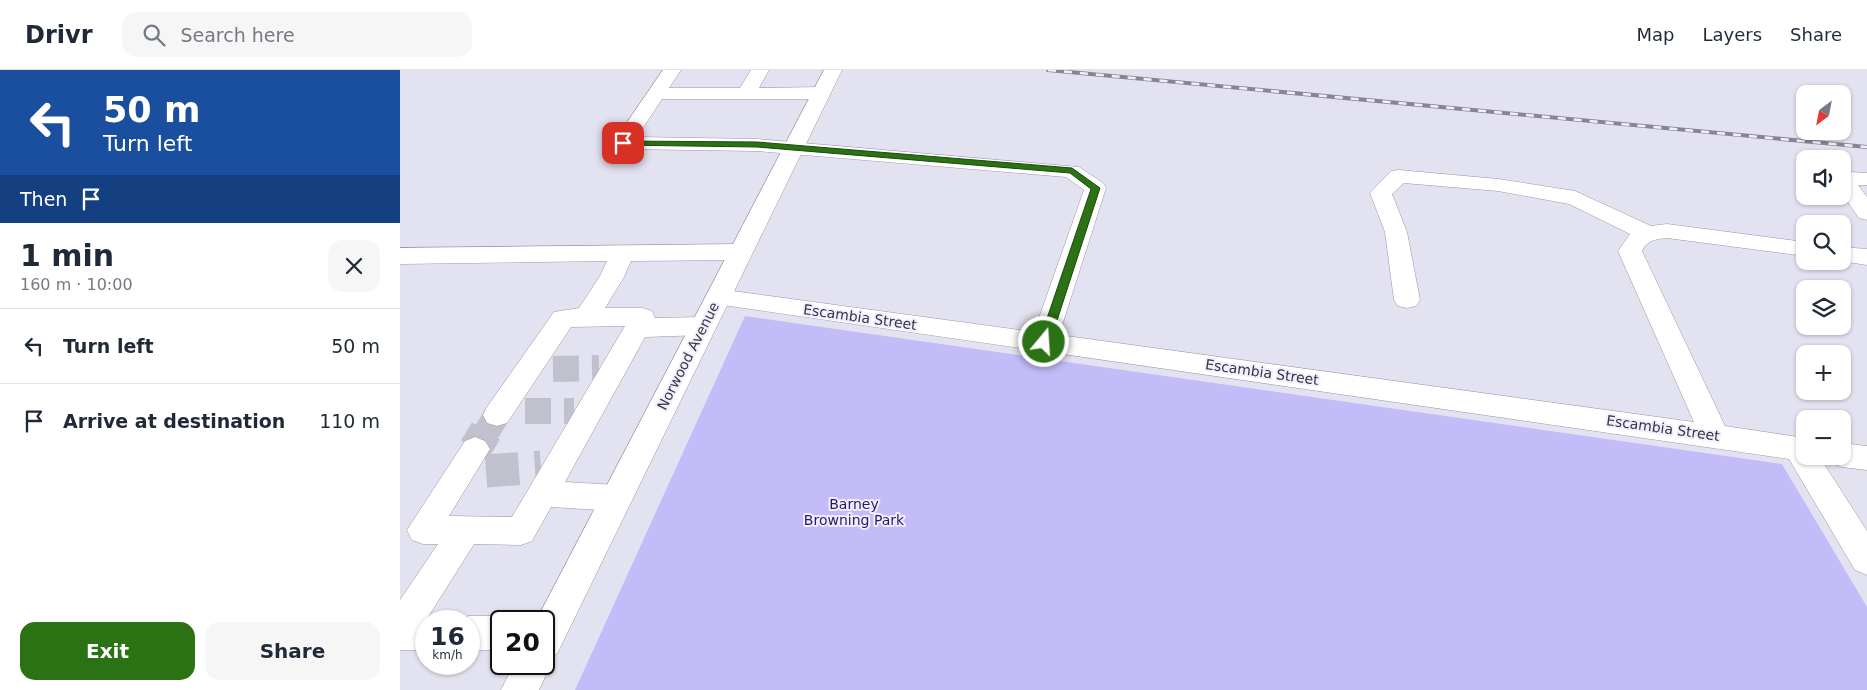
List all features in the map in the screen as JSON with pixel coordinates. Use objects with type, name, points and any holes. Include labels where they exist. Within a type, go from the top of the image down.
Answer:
[{"type":"street","points":[[672,70],[623,143],[757,145],[1072,171],[1088,182],[1095,188],[1044,342]]},
{"type":"street","points":[[746,94],[760,70]]},
{"type":"street","name":"Norwood Avenue","points":[[555,618],[832,70]]},
{"type":"street","points":[[656,93],[820,94]]},
{"type":"street","points":[[1407,300],[1396,232],[1381,193],[1399,176],[1498,185],[1575,198],[1646,233]]},
{"type":"street","points":[[1867,179],[1852,178],[1847,185],[1867,213]]},
{"type":"street","points":[[1715,436],[1630,252],[1634,241],[1646,233],[1667,231],[1796,248]]},
{"type":"street","points":[[400,256],[741,252]]},
{"type":"street","points":[[587,317],[612,277],[623,253]]},
{"type":"street","points":[[1851,255],[1867,257]]},
{"type":"street","name":"Escambia Street","points":[[718,297],[1715,436],[1796,449]]},
{"type":"street","points":[[473,465],[423,530],[520,531],[548,475],[606,369],[643,317],[563,318],[540,370],[507,412]]},
{"type":"street","points":[[637,328],[703,326]]},
{"type":"street","points":[[1851,456],[1867,458]]},
{"type":"street","points":[[1810,465],[1867,560]]},
{"type":"street","points":[[548,475],[617,498]]},
{"type":"street","points":[[400,629],[465,530]]},
{"type":"street","points":[[400,633],[415,633]]},
{"type":"street","name":"Norwood Avenue","points":[[520,690],[527,675]]},
{"type":"green space","name":"Barney Browning Park","points":[[745,316],[1782,464],[1867,607],[1867,690],[575,690]]},
{"type":"tunnel","points":[[553,369],[599,368]]},
{"type":"tunnel","points":[[525,411],[574,411]]},
{"type":"tunnel","points":[[486,433],[497,415]]},
{"type":"tunnel","points":[[475,449],[486,431]]},
{"type":"tunnel","points":[[486,471],[541,467]]},
{"type":"railway","points":[[1048,70],[1867,147]]},
{"type":"route","points":[[623,143],[757,145],[1072,171],[1095,188],[1044,342]]}]
